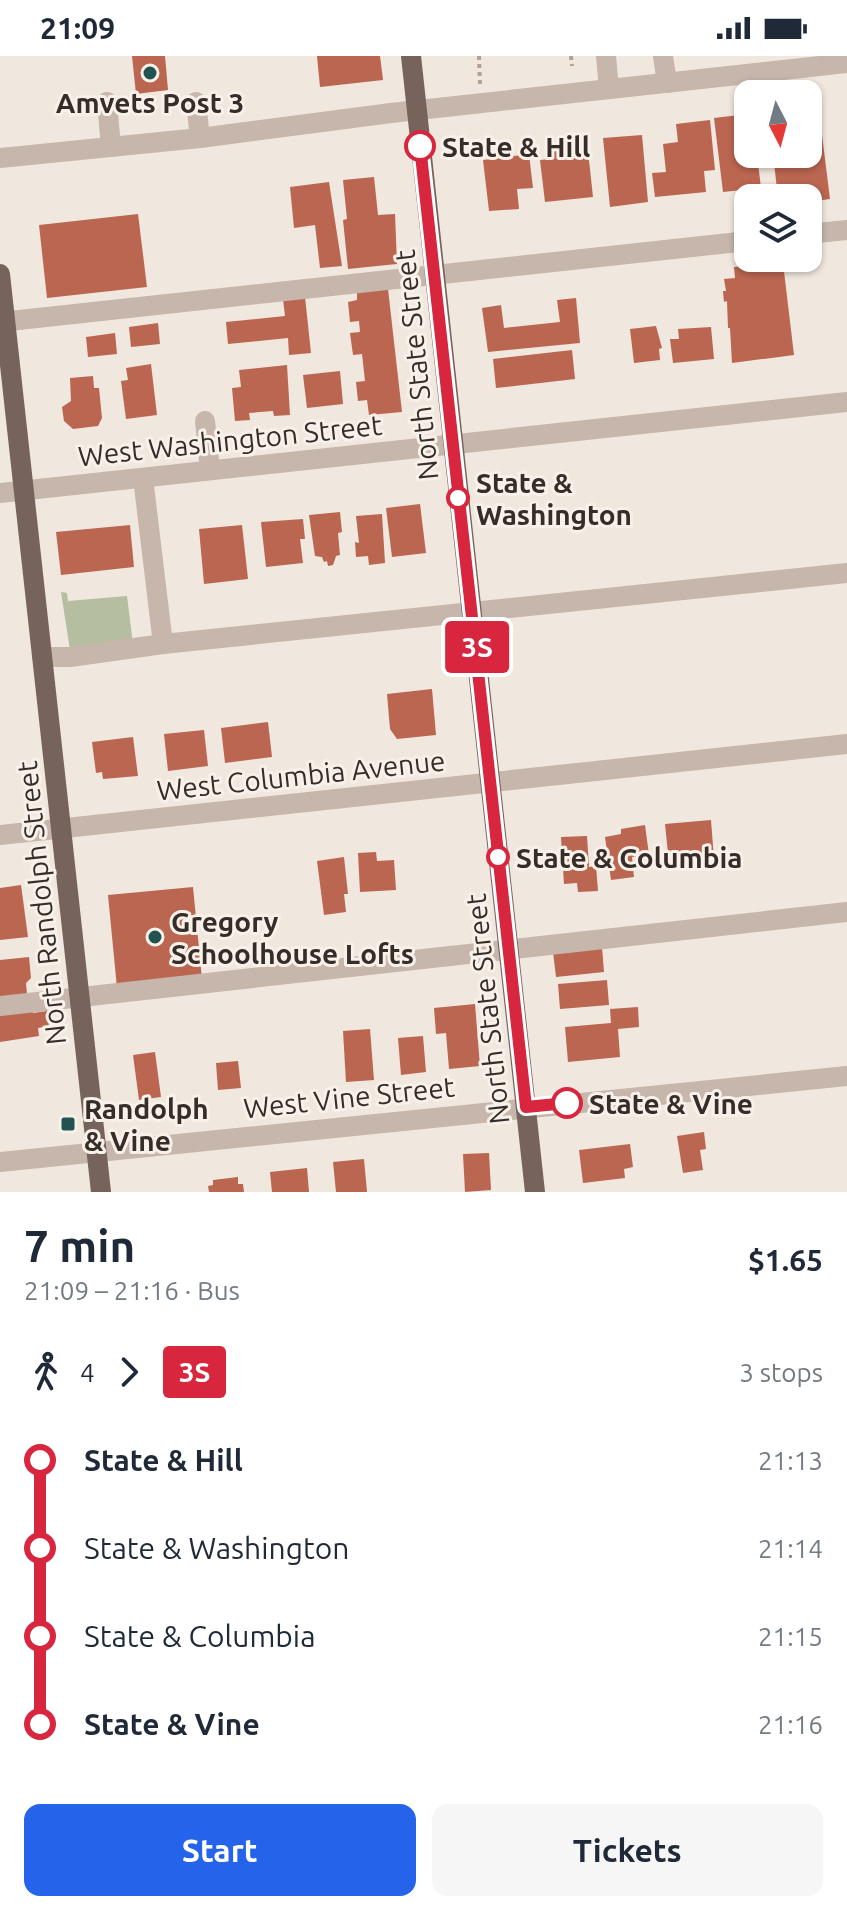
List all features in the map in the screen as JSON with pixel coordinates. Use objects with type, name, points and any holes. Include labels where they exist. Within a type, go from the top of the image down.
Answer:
[{"type":"main road","name":"North State Street","points":[[411,56],[535,1192]]},
{"type":"main road","name":"North Randolph Street","points":[[0,274],[101,1192]]},
{"type":"street","points":[[606,56],[609,89]]},
{"type":"street","points":[[663,56],[667,83]]},
{"type":"street","points":[[0,158],[200,138],[416,110],[847,63]]},
{"type":"street","points":[[107,102],[111,147]]},
{"type":"street","points":[[196,102],[200,138]]},
{"type":"street","points":[[822,233],[847,230]]},
{"type":"street","points":[[3,322],[734,243]]},
{"type":"street","name":"West Washington Street","points":[[0,493],[847,402]]},
{"type":"street","points":[[205,421],[210,470]]},
{"type":"street","points":[[143,478],[163,644]]},
{"type":"street","points":[[42,657],[70,657],[163,644],[847,573]]},
{"type":"street","name":"West Columbia Avenue","points":[[0,835],[847,744]]},
{"type":"street","points":[[0,1006],[847,912]]},
{"type":"street","name":"West Vine Street","points":[[0,1162],[847,1076]]},
{"type":"path","points":[[479,56],[482,103]]},
{"type":"path","points":[[571,56],[572,66]]},
{"type":"green space","points":[[61,592],[67,593],[68,601],[127,596],[133,644],[70,650]]},
{"type":"building","name":"Amvets Post 3","points":[[132,56],[165,56],[168,90],[136,94]]},
{"type":"building","points":[[317,56],[380,56],[383,80],[320,87]]},
{"type":"building","points":[[734,116],[734,168],[759,168],[761,184],[734,184],[734,191],[723,192],[714,118]]},
{"type":"building","points":[[710,120],[715,170],[704,171],[706,192],[655,197],[652,173],[666,172],[663,144],[678,142],[676,124]]},
{"type":"building","points":[[642,135],[648,202],[610,207],[603,138]]},
{"type":"building","points":[[822,135],[830,199],[822,200],[822,184],[776,184],[775,168],[822,168]]},
{"type":"building","points":[[574,147],[575,153],[588,151],[593,197],[545,202],[540,160],[551,159],[551,149]]},
{"type":"building","points":[[529,154],[533,188],[517,189],[519,209],[489,211],[483,160]]},
{"type":"building","points":[[374,177],[378,215],[395,214],[397,264],[348,269],[343,180]]},
{"type":"building","points":[[329,182],[342,266],[320,268],[315,225],[294,228],[290,187]]},
{"type":"building","points":[[138,214],[147,287],[47,298],[39,225]]},
{"type":"building","points":[[734,272],[784,272],[794,355],[732,363],[727,301],[724,302],[723,291],[726,291],[724,279],[735,278]]},
{"type":"building","points":[[388,289],[402,412],[369,415],[367,400],[358,401],[356,382],[365,381],[362,354],[353,355],[350,333],[360,332],[359,321],[350,322],[348,302],[357,300],[357,292]]},
{"type":"building","points":[[305,297],[311,353],[289,355],[288,338],[228,344],[226,322],[285,316],[283,299]]},
{"type":"building","points":[[576,298],[580,343],[488,352],[482,308],[501,305],[504,328],[560,322],[557,300]]},
{"type":"building","points":[[158,323],[160,344],[131,347],[129,327]]},
{"type":"building","points":[[656,326],[662,348],[659,349],[660,360],[634,363],[630,329]]},
{"type":"building","points":[[711,327],[714,359],[673,363],[670,339],[679,339],[678,329]]},
{"type":"building","points":[[115,333],[117,354],[88,357],[86,337]]},
{"type":"building","points":[[572,350],[575,379],[496,388],[493,359]]},
{"type":"building","points":[[151,364],[157,415],[126,419],[121,381],[128,380],[126,368]]},
{"type":"building","points":[[287,365],[290,415],[274,416],[273,411],[249,413],[250,420],[235,421],[232,388],[241,387],[239,370]]},
{"type":"building","points":[[340,371],[343,404],[307,408],[303,375]]},
{"type":"building","points":[[93,376],[94,388],[99,388],[102,418],[98,426],[73,429],[64,421],[62,407],[71,401],[70,378]]},
{"type":"building","points":[[420,504],[426,553],[392,557],[386,508]]},
{"type":"building","points":[[340,512],[340,555],[336,556],[333,565],[328,566],[322,557],[315,556],[309,515]]},
{"type":"building","points":[[382,514],[385,563],[369,565],[368,556],[356,557],[355,542],[359,543],[356,516]]},
{"type":"building","points":[[303,519],[305,539],[300,539],[303,563],[266,567],[261,522]]},
{"type":"building","points":[[130,525],[134,567],[61,575],[56,532]]},
{"type":"building","points":[[242,525],[248,579],[204,584],[199,529]]},
{"type":"building","points":[[432,689],[436,735],[397,739],[390,729],[387,694]]},
{"type":"building","points":[[268,722],[272,757],[225,763],[221,728]]},
{"type":"building","points":[[204,730],[208,766],[168,771],[164,734]]},
{"type":"building","points":[[133,737],[138,776],[103,779],[102,772],[96,773],[92,742]]},
{"type":"building","points":[[711,820],[714,859],[669,863],[665,824]]},
{"type":"building","points":[[645,825],[649,855],[632,857],[634,877],[611,880],[605,837],[621,834],[621,829]]},
{"type":"building","points":[[587,836],[589,867],[596,866],[598,891],[578,892],[577,883],[564,884],[561,837]]},
{"type":"building","points":[[376,852],[377,861],[394,860],[396,890],[360,892],[358,853]]},
{"type":"building","points":[[344,857],[348,894],[344,894],[346,912],[324,915],[317,861]]},
{"type":"building","points":[[21,885],[28,937],[0,940],[0,888]]},
{"type":"building","name":"Gregory Schoolhouse Lofts","points":[[193,887],[202,979],[117,988],[108,895]]},
{"type":"building","points":[[602,947],[604,972],[556,977],[553,952]]},
{"type":"building","points":[[29,957],[31,978],[26,983],[27,994],[0,997],[0,960]]},
{"type":"building","points":[[607,980],[609,1005],[560,1009],[558,984]]},
{"type":"building","points":[[475,1004],[480,1066],[449,1069],[446,1033],[436,1034],[434,1008]]},
{"type":"building","points":[[32,1007],[33,1013],[47,1011],[49,1026],[38,1028],[39,1036],[0,1042],[0,1012]]},
{"type":"building","points":[[638,1007],[639,1027],[618,1029],[620,1057],[568,1062],[565,1027],[611,1023],[610,1009]]},
{"type":"building","points":[[370,1029],[374,1080],[346,1082],[343,1031]]},
{"type":"building","points":[[423,1036],[426,1072],[401,1075],[398,1038]]},
{"type":"building","points":[[155,1052],[161,1097],[139,1100],[133,1055]]},
{"type":"building","points":[[238,1061],[241,1088],[218,1090],[216,1063]]},
{"type":"building","points":[[704,1132],[706,1149],[700,1150],[703,1170],[683,1173],[677,1136]]},
{"type":"building","points":[[630,1144],[633,1167],[624,1169],[625,1178],[583,1183],[579,1150]]},
{"type":"building","points":[[489,1153],[491,1190],[465,1192],[463,1154]]},
{"type":"building","points":[[364,1159],[367,1192],[336,1192],[333,1162]]},
{"type":"building","points":[[307,1168],[309,1192],[272,1192],[270,1172]]},
{"type":"building","points":[[238,1177],[238,1184],[243,1184],[244,1192],[209,1192],[208,1186],[213,1185],[213,1180]]},
{"type":"bus line","name":"3S","points":[[420,146],[526,1107],[567,1103]]},
{"type":"place","name":"Amvets Post 3","points":[[150,73]]},
{"type":"place","name":"State & Hill","points":[[420,146]]},
{"type":"place","name":"State & Washington","points":[[458,498]]},
{"type":"place","name":"State & Columbia","points":[[498,857]]},
{"type":"place","name":"Gregory Schoolhouse Lofts","points":[[155,937]]},
{"type":"place","name":"State & Vine","points":[[567,1103]]},
{"type":"place","name":"Randolph & Vine","points":[[68,1124]]}]
